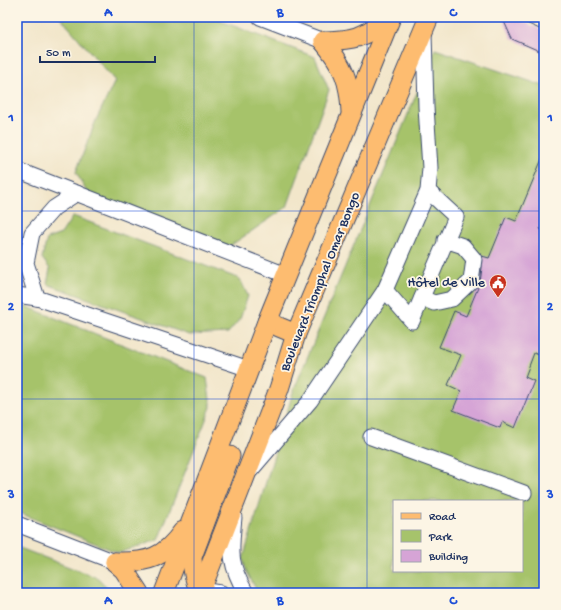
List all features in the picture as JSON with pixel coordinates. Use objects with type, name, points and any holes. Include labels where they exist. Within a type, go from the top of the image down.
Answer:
[{"type":"main road","points":[[323,41],[342,41],[359,36],[374,29],[384,17]]},
{"type":"main road","points":[[164,593],[267,322],[351,119],[391,17]]},
{"type":"main road","name":"Boulevard Triomphal Omar Bongo","points":[[200,593],[279,389],[296,334],[427,24]]},
{"type":"main road","points":[[323,41],[336,57],[346,77],[350,93],[351,119]]},
{"type":"main road","points":[[267,322],[296,334]]},
{"type":"main road","points":[[200,593],[192,570],[192,557],[233,448],[238,424],[240,393]]},
{"type":"main road","points":[[115,562],[144,560],[168,549],[178,539],[193,517]]},
{"type":"main road","points":[[115,562],[124,570],[139,593]]},
{"type":"street","points":[[260,17],[323,41]]},
{"type":"street","points":[[244,479],[310,401],[385,290],[428,191],[430,168],[426,107],[427,24]]},
{"type":"street","points":[[17,170],[286,275]]},
{"type":"street","points":[[385,290],[412,321],[456,217],[428,191]]},
{"type":"street","points":[[37,298],[26,263],[32,232],[54,208],[77,193]]},
{"type":"street","points":[[422,298],[434,303],[452,299],[471,282],[474,259],[463,246],[446,240]]},
{"type":"street","points":[[17,295],[37,298],[249,369]]},
{"type":"street","points":[[371,437],[524,493]]},
{"type":"street","points":[[236,501],[231,554],[234,569],[246,593]]},
{"type":"street","points":[[17,524],[115,562]]},
{"type":"street","points":[[200,593],[208,591],[221,593]]},
{"type":"green space","points":[[60,17],[210,17],[315,57],[329,90],[287,207],[227,248],[90,198],[76,172],[96,120],[115,81]]},
{"type":"green space","points":[[435,49],[544,86],[544,593],[258,593],[246,570],[243,559],[293,392]]},
{"type":"green space","points":[[73,216],[240,279],[248,296],[240,319],[228,333],[189,335],[47,284],[50,269],[42,258],[47,239],[61,234]]},
{"type":"green space","points":[[25,306],[207,378],[211,407],[158,540],[119,553],[17,512],[17,333]]},
{"type":"green space","points":[[17,547],[98,578],[112,593],[17,593]]},
{"type":"building","points":[[502,17],[513,17],[544,31],[544,53],[512,39]]},
{"type":"building","name":"Hôtel de Ville","points":[[544,154],[544,220],[540,229],[544,231],[544,357],[534,353],[525,377],[534,381],[515,428],[502,422],[500,428],[453,410],[461,391],[448,385],[461,355],[439,347],[454,311],[466,316],[480,283],[483,260],[482,256],[489,258],[506,217],[516,221]]},
{"type":"place","name":"Hôtel de Ville","points":[[498,298]]}]
